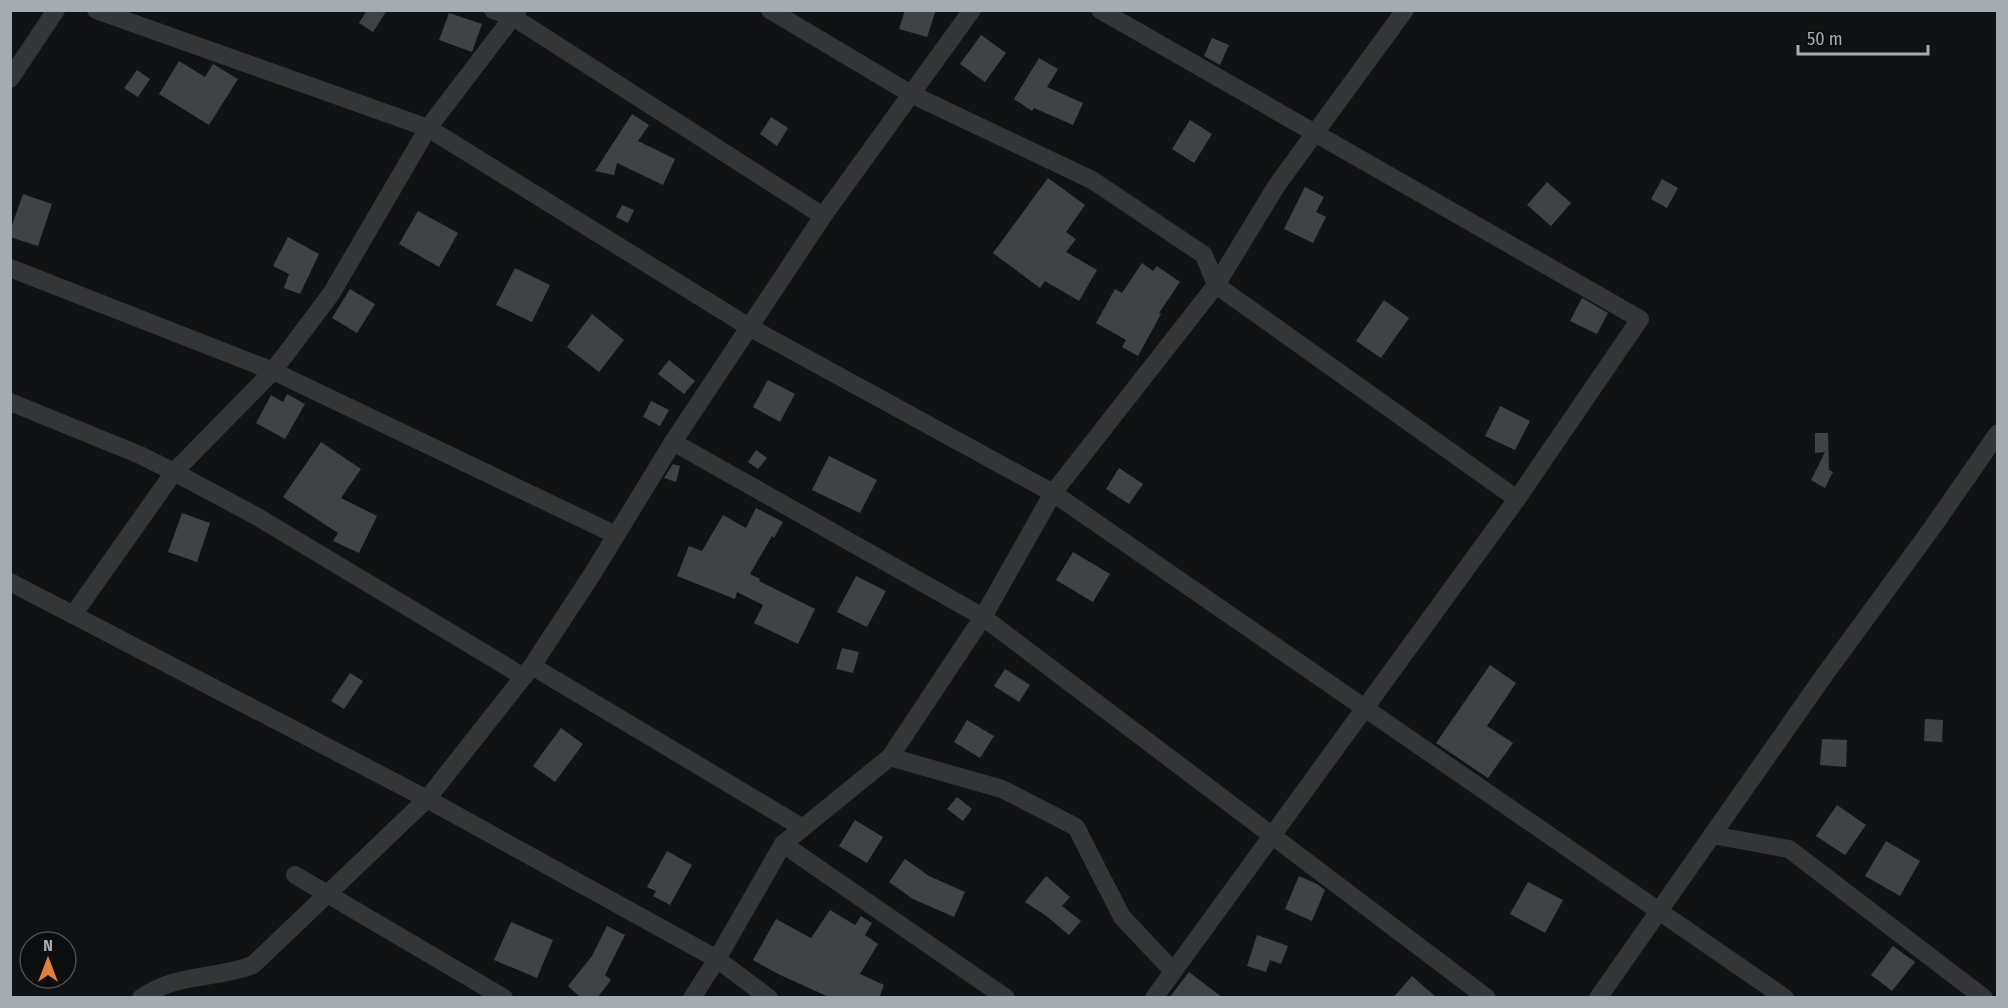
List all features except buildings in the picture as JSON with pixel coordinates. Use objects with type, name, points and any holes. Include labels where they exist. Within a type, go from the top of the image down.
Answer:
[{"type":"street","points":[[10,79],[56,10]]},
{"type":"street","points":[[96,10],[428,128],[749,327],[1053,494],[1785,998]]},
{"type":"street","points":[[493,10],[515,14],[823,216]]},
{"type":"street","points":[[770,10],[911,94],[1092,180],[1204,255],[1216,285],[1517,499]]},
{"type":"street","points":[[141,998],[157,987],[232,972],[253,965],[427,799],[528,672],[616,535],[672,442],[823,216],[972,10]]},
{"type":"street","points":[[1100,10],[1640,318],[1517,499],[1154,998]]},
{"type":"street","points":[[692,998],[783,844],[890,757],[983,617],[1053,494],[1216,285],[1277,185],[1405,10]]},
{"type":"street","points":[[73,615],[174,472],[273,371],[331,294],[428,128],[515,14]]},
{"type":"street","points":[[10,268],[273,371],[616,535]]},
{"type":"street","points":[[10,402],[140,455],[256,516],[803,828]]},
{"type":"street","points":[[1598,998],[1816,686],[1932,528],[1998,433]]},
{"type":"street","points":[[672,442],[983,617],[1486,998]]},
{"type":"street","points":[[10,582],[427,799],[717,959],[769,998]]},
{"type":"street","points":[[890,757],[1002,789],[1076,827],[1122,917],[1173,971]]},
{"type":"street","points":[[1712,835],[1789,849],[1984,998]]},
{"type":"street","points":[[783,844],[1006,998]]},
{"type":"street","points":[[295,875],[504,998]]}]
